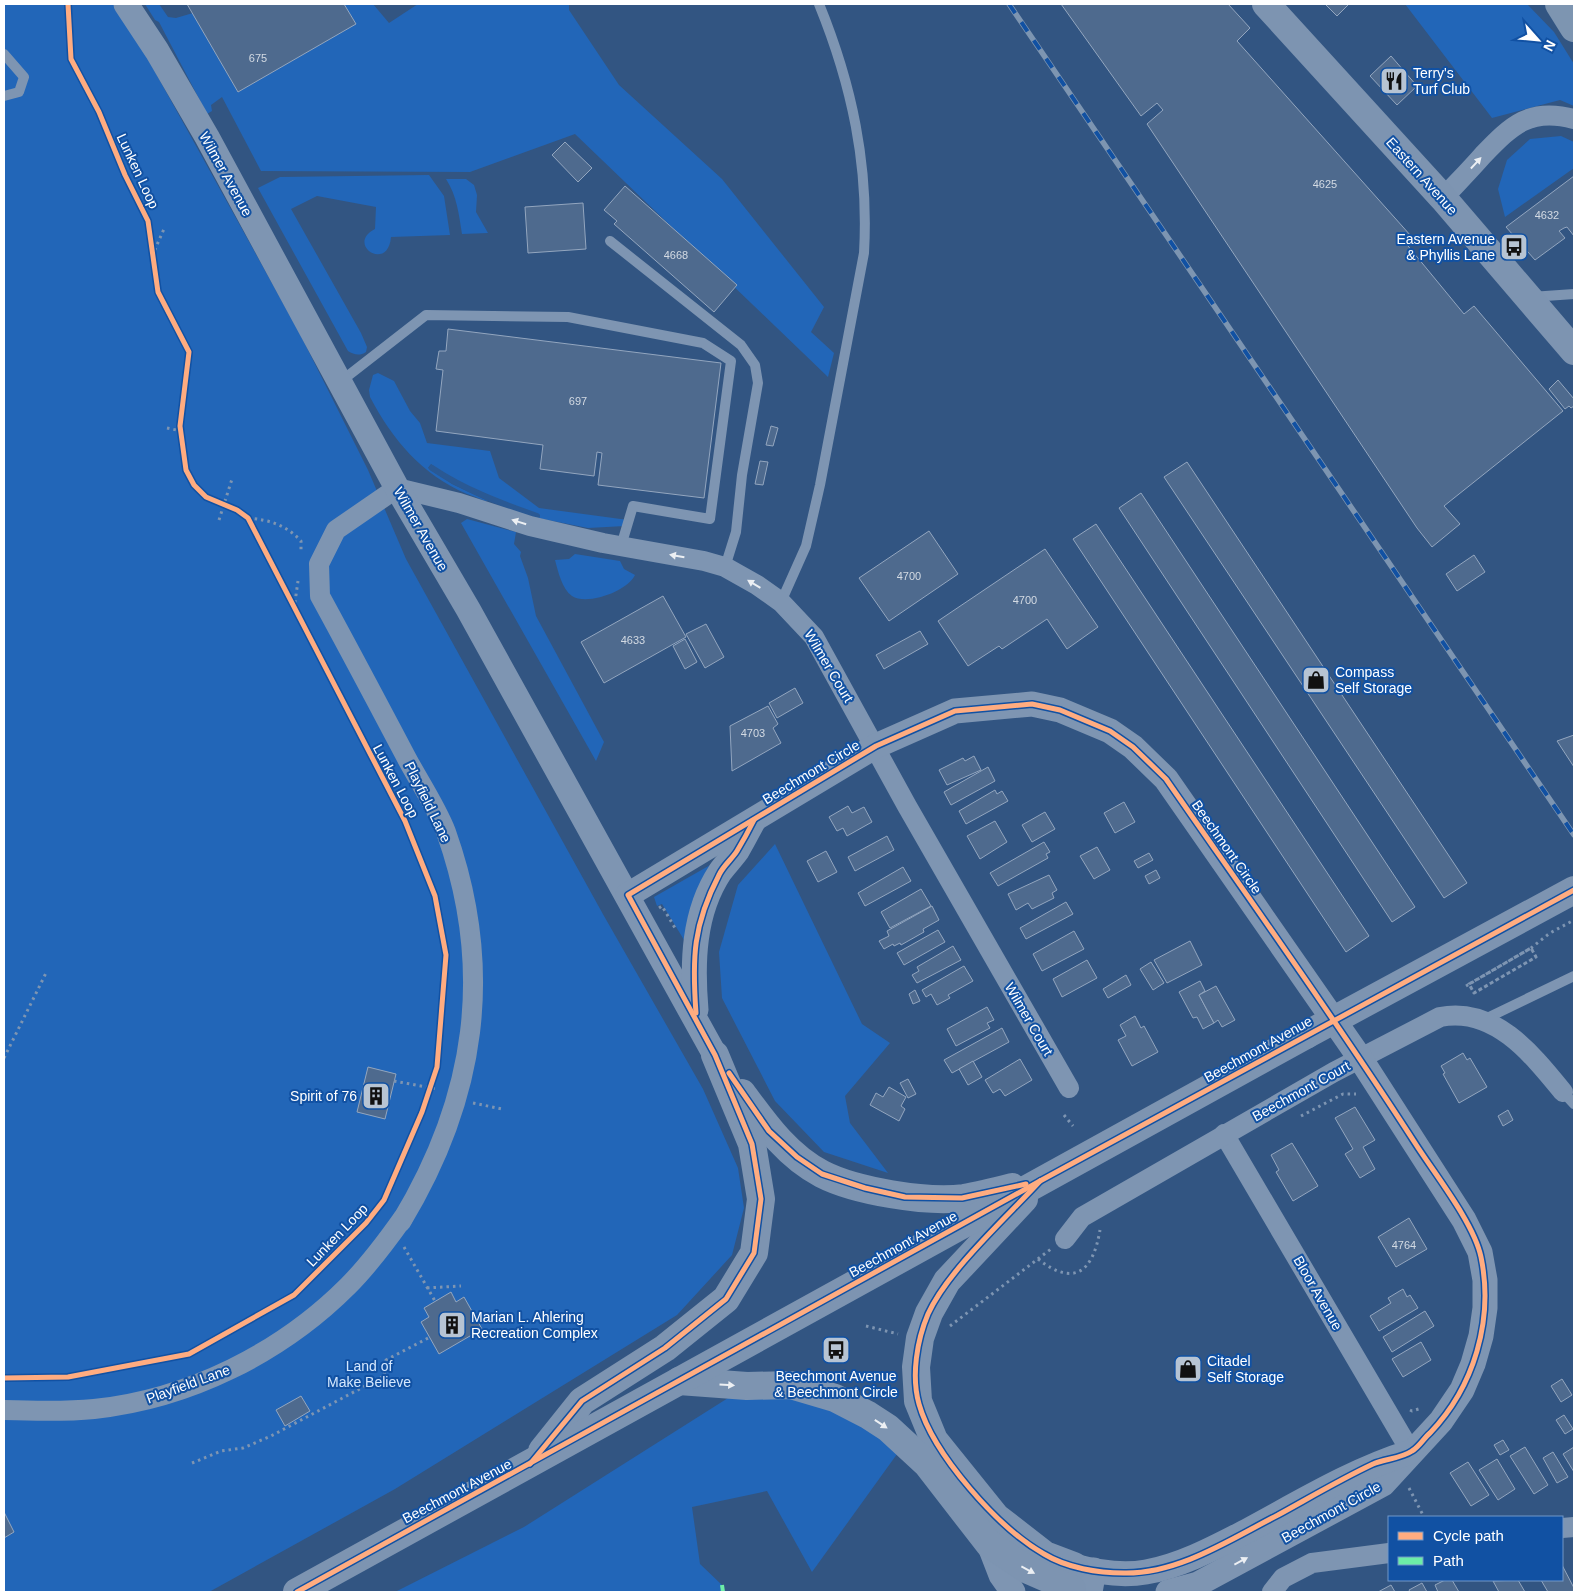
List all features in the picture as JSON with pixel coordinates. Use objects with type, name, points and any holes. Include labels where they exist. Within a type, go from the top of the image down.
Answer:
[{"type":"highway","points":[[1559,4],[1574,20]]},
{"type":"highway","points":[[1559,4],[1574,28]]},
{"type":"main road","name":"Eastern Avenue","points":[[1266,4],[1443,198],[1574,351]]},
{"type":"main road","name":"Beechmont Avenue","points":[[297,1592],[1040,1181],[1574,890]]},
{"type":"main road","points":[[716,1055],[769,1130],[797,1157],[822,1174],[864,1188],[905,1196],[962,1198],[1040,1181]]},
{"type":"main road","points":[[530,1464],[582,1402],[666,1348],[726,1298],[754,1253],[761,1199],[752,1144],[716,1055]]},
{"type":"main road","points":[[1040,1181],[947,1281],[929,1313],[920,1338],[916,1367],[918,1401],[934,1440],[996,1517],[1081,1584]]},
{"type":"main road","points":[[678,1381],[747,1386],[791,1386],[835,1398],[888,1428],[926,1464],[989,1544],[1028,1570],[1081,1584]]},
{"type":"street","name":"Wilmer Avenue","points":[[126,4],[157,51],[206,137],[397,488],[468,609],[716,1055]]},
{"type":"street","points":[[1443,198],[1508,128],[1525,120],[1543,115],[1574,119]]},
{"type":"street","name":"Wilmer Court","points":[[397,488],[459,503],[530,526],[621,546],[704,561],[725,567],[757,585],[781,602],[814,637],[876,746],[907,806],[1069,1088]]},
{"type":"street","name":"Playfield Lane","points":[[4,1410],[55,1412],[96,1409],[136,1402],[176,1392],[214,1377],[251,1359],[286,1338],[319,1313],[349,1285],[376,1255],[402,1220],[422,1187],[439,1150],[454,1111],[466,1058],[472,1018],[473,963],[469,922],[461,882],[445,830],[320,596],[319,564],[336,530],[397,488]]},
{"type":"street","name":"Beechmont Circle","points":[[628,895],[876,746],[955,710],[1032,704],[1060,710],[1110,732],[1133,747],[1166,779],[1360,1058],[1464,1220],[1480,1252],[1485,1280],[1485,1308],[1481,1336],[1473,1364],[1462,1390],[1441,1421],[1383,1484],[1192,1588],[1168,1592]]},
{"type":"street","points":[[696,1018],[693,966],[696,936],[705,905],[720,873],[737,852],[755,819]]},
{"type":"street","name":"Beechmont Court","points":[[1065,1238],[1082,1217],[1224,1134],[1360,1058],[1440,1017],[1456,1014],[1483,1020],[1522,1045],[1569,1098]]},
{"type":"street","name":"Bloor Avenue","points":[[1224,1134],[1411,1452]]},
{"type":"street","points":[[1081,1584],[1125,1573],[1146,1572],[1188,1559],[1219,1546],[1376,1463],[1411,1452]]},
{"type":"street","points":[[989,1544],[1001,1574],[1013,1592]]},
{"type":"street","points":[[1272,1592],[1288,1575],[1312,1563],[1388,1552]]},
{"type":"lane","points":[[781,602],[806,546],[820,485],[864,246],[864,173],[852,101],[837,48],[819,4]]},
{"type":"lane","points":[[4,54],[24,77],[19,92],[4,96]]},
{"type":"lane","points":[[610,241],[734,339],[741,345],[755,365],[758,383],[742,476],[736,532],[725,567]]},
{"type":"lane","points":[[1528,298],[1574,294]]},
{"type":"lane","points":[[340,382],[426,315],[568,317],[703,343],[731,361],[710,519],[633,506],[621,546]]},
{"type":"lane","points":[[1483,1020],[1574,976]]},
{"type":"path","points":[[152,256],[164,229]]},
{"type":"path","points":[[150,238],[154,265]]},
{"type":"path","points":[[167,428],[180,428],[181,438]]},
{"type":"path","points":[[219,520],[232,479]]},
{"type":"path","points":[[215,501],[230,507]]},
{"type":"path","points":[[242,514],[248,518],[275,522],[292,531],[301,541],[301,562]]},
{"type":"path","points":[[248,518],[252,526]]},
{"type":"path","points":[[294,609],[300,571]]},
{"type":"path","points":[[288,599],[298,618]]},
{"type":"path","points":[[656,909],[662,906],[679,935]]},
{"type":"path","points":[[1466,986],[1532,948],[1550,933],[1574,920]]},
{"type":"path","points":[[1532,948],[1536,957],[1474,992],[1469,984],[1532,948]]},
{"type":"path","points":[[4,1058],[46,973]]},
{"type":"path","points":[[428,1095],[433,1080]]},
{"type":"path","points":[[1300,1117],[1343,1094],[1357,1094]]},
{"type":"path","points":[[1064,1115],[1073,1126]]},
{"type":"path","points":[[1038,1259],[1057,1272],[1073,1272],[1083,1269],[1094,1258],[1101,1228]]},
{"type":"path","points":[[947,1328],[1065,1238]]},
{"type":"path","points":[[403,1245],[435,1301]]},
{"type":"path","points":[[427,1288],[461,1286]]},
{"type":"path","points":[[866,1326],[901,1334]]},
{"type":"path","points":[[192,1463],[221,1451],[243,1448],[271,1436],[384,1376],[386,1360],[430,1337]]},
{"type":"path","points":[[1406,1407],[1412,1411],[1428,1406]]},
{"type":"path","points":[[1407,1483],[1424,1516]]},
{"type":"green space","name":"Land of Make Believe","points":[[4,4],[117,4],[299,332],[368,470],[406,559],[604,916],[703,1089],[738,1168],[744,1208],[732,1255],[677,1315],[395,1489],[209,1592],[4,1592]]},
{"type":"green space","points":[[145,4],[159,4],[168,17],[176,18],[193,13],[238,92],[355,24],[344,4],[373,4],[389,23],[418,4],[569,4],[569,10],[619,85],[722,179],[824,307],[811,332],[834,353],[828,377],[575,134],[470,172],[261,171],[222,97],[211,105],[212,111],[207,114],[159,22],[155,20]]},
{"type":"green space","points":[[1405,4],[1527,4],[1554,32],[1574,64],[1574,106],[1560,100],[1492,118]]},
{"type":"green space","points":[[1561,136],[1574,142],[1574,168],[1505,217],[1498,189],[1507,160],[1530,139]]},
{"type":"green space","points":[[429,175],[444,196],[450,235],[391,237],[388,248],[383,253],[371,252],[366,248],[364,242],[367,235],[375,229],[376,207],[317,196],[291,209],[367,347],[364,353],[352,353],[348,351],[258,188],[280,177]]},
{"type":"green space","points":[[446,179],[466,179],[474,185],[477,195],[476,212],[488,233],[462,234],[455,199]]},
{"type":"green space","points":[[378,373],[394,381],[410,411],[420,423],[427,443],[490,451],[499,478],[539,508],[628,520],[625,526],[588,528],[538,518],[538,515],[455,482],[431,464],[428,468],[452,484],[488,501],[467,494],[436,477],[422,466],[398,441],[370,397],[369,390],[373,375]]},
{"type":"green space","points":[[467,519],[516,532],[514,544],[521,552],[520,556],[528,578],[536,616],[604,742],[596,761],[461,523]]},
{"type":"green space","points":[[575,554],[620,561],[624,569],[635,575],[631,581],[616,591],[597,598],[579,599],[572,596],[566,589],[555,560],[569,559]]},
{"type":"green space","points":[[775,844],[862,1024],[890,1043],[845,1096],[850,1123],[888,1173],[824,1152],[775,1101],[722,998],[719,952],[738,885]]},
{"type":"green space","points":[[712,864],[689,948],[662,904],[657,906],[654,897]]},
{"type":"green space","points":[[791,1385],[905,1443],[812,1572],[767,1491],[692,1507],[700,1564],[722,1585],[723,1592],[395,1592],[524,1527],[747,1386]]},
{"type":"building","points":[[187,4],[344,4],[356,24],[238,92]]},
{"type":"building","points":[[1061,4],[1228,4],[1250,28],[1237,41],[1411,236],[1404,241],[1464,314],[1474,306],[1563,411],[1444,506],[1460,524],[1432,547],[1417,528],[1147,124],[1163,110],[1157,103],[1141,116]]},
{"type":"building","points":[[1325,4],[1349,4],[1337,16]]},
{"type":"building","name":"Terry's Turf Club","points":[[1391,56],[1417,86],[1397,105],[1370,76]]},
{"type":"building","points":[[565,142],[592,168],[578,182],[552,155]]},
{"type":"building","points":[[1574,176],[1574,236],[1567,227],[1559,231],[1565,238],[1535,260],[1506,227]]},
{"type":"building","points":[[625,186],[737,285],[714,312],[614,224],[617,221],[604,210]]},
{"type":"building","points":[[583,203],[586,249],[528,253],[525,207]]},
{"type":"building","points":[[448,329],[721,363],[704,498],[598,485],[602,453],[597,452],[594,476],[540,469],[543,445],[436,431],[443,370],[436,369],[439,351],[446,351]]},
{"type":"building","points":[[1558,380],[1574,399],[1574,406],[1571,408],[1569,406],[1565,409],[1549,389]]},
{"type":"building","points":[[771,426],[778,428],[773,446],[766,445]]},
{"type":"building","points":[[760,461],[768,462],[763,485],[755,484]]},
{"type":"building","name":"Compass Self Storage","points":[[1187,462],[1467,883],[1444,898],[1164,477]]},
{"type":"building","points":[[1141,493],[1415,907],[1392,922],[1119,508]]},
{"type":"building","points":[[1096,524],[1369,936],[1346,952],[1073,539]]},
{"type":"building","points":[[929,531],[958,574],[889,621],[859,578]]},
{"type":"building","points":[[1045,549],[1098,627],[1067,649],[1047,619],[1002,649],[999,646],[968,666],[938,621]]},
{"type":"building","points":[[1474,555],[1485,572],[1457,591],[1446,574]]},
{"type":"building","points":[[663,596],[686,637],[604,683],[581,642]]},
{"type":"building","points":[[706,624],[724,657],[705,668],[686,634]]},
{"type":"building","points":[[920,631],[928,644],[884,669],[876,655]]},
{"type":"building","points":[[685,639],[697,662],[685,669],[673,646]]},
{"type":"building","points":[[795,688],[803,703],[777,718],[769,703]]},
{"type":"building","points":[[768,706],[778,724],[773,728],[781,743],[732,771],[730,726]]},
{"type":"building","points":[[1574,735],[1574,767],[1557,741]]},
{"type":"building","points":[[974,756],[981,770],[947,785],[939,770],[963,758],[965,761]]},
{"type":"building","points":[[988,767],[995,781],[951,805],[944,792]]},
{"type":"building","points":[[995,790],[997,794],[1002,791],[1008,801],[966,824],[959,811]]},
{"type":"building","points":[[1124,802],[1135,822],[1115,833],[1104,813]]},
{"type":"building","points":[[848,806],[852,813],[864,807],[872,822],[847,836],[843,828],[837,831],[829,817]]},
{"type":"building","points":[[1045,812],[1055,829],[1032,842],[1022,825]]},
{"type":"building","points":[[995,821],[1007,842],[980,859],[967,836]]},
{"type":"building","points":[[887,836],[894,850],[855,871],[848,857]]},
{"type":"building","points":[[1044,842],[1050,852],[1046,854],[1048,858],[998,886],[990,873]]},
{"type":"building","points":[[1097,847],[1110,870],[1094,879],[1080,856]]},
{"type":"building","points":[[826,851],[837,872],[818,882],[807,861]]},
{"type":"building","points":[[1149,853],[1153,860],[1138,868],[1134,861]]},
{"type":"building","points":[[903,867],[911,881],[865,906],[858,893]]},
{"type":"building","points":[[1156,870],[1160,878],[1149,884],[1145,876]]},
{"type":"building","points":[[1049,875],[1057,890],[1052,893],[1054,898],[1032,909],[1028,903],[1016,910],[1008,894]]},
{"type":"building","points":[[921,889],[931,906],[890,928],[881,912]]},
{"type":"building","points":[[1066,902],[1073,914],[1026,939],[1020,928]]},
{"type":"building","points":[[932,906],[939,920],[923,929],[924,932],[901,945],[900,943],[894,946],[893,944],[884,949],[879,941],[889,936],[887,931]]},
{"type":"building","points":[[938,930],[945,942],[904,965],[897,953]]},
{"type":"building","points":[[1074,931],[1084,949],[1042,971],[1033,954]]},
{"type":"building","points":[[1190,941],[1202,965],[1167,983],[1154,960]]},
{"type":"building","points":[[953,946],[961,960],[917,983],[912,975],[919,971],[917,967]]},
{"type":"building","points":[[1087,960],[1097,978],[1062,997],[1053,979]]},
{"type":"building","points":[[1151,962],[1164,983],[1153,990],[1140,969]]},
{"type":"building","points":[[964,966],[973,981],[948,995],[950,998],[937,1005],[931,994],[926,997],[922,990]]},
{"type":"building","points":[[1126,975],[1131,985],[1108,998],[1103,989]]},
{"type":"building","points":[[1200,981],[1205,991],[1199,995],[1214,1023],[1203,1029],[1197,1017],[1193,1018],[1179,992]]},
{"type":"building","points":[[1216,986],[1235,1020],[1222,1027],[1218,1020],[1214,1023],[1199,995]]},
{"type":"building","points":[[915,990],[920,1001],[913,1004],[909,994]]},
{"type":"building","points":[[987,1007],[994,1020],[987,1023],[990,1028],[956,1046],[947,1029]]},
{"type":"building","points":[[1135,1016],[1141,1028],[1144,1026],[1158,1052],[1132,1066],[1118,1040],[1126,1036],[1120,1025]]},
{"type":"building","points":[[1002,1028],[1009,1042],[952,1073],[944,1060]]},
{"type":"building","points":[[1463,1053],[1467,1060],[1470,1058],[1487,1087],[1459,1103],[1443,1074],[1445,1073],[1441,1066]]},
{"type":"building","points":[[1020,1059],[1032,1080],[1005,1096],[1000,1089],[993,1093],[985,1080]]},
{"type":"building","points":[[973,1061],[982,1077],[968,1085],[959,1069]]},
{"type":"building","name":"Spirit of 76","points":[[368,1067],[396,1074],[385,1119],[357,1112]]},
{"type":"building","points":[[908,1079],[916,1094],[908,1098],[900,1083]]},
{"type":"building","points":[[889,1087],[906,1097],[901,1106],[905,1109],[899,1121],[870,1105],[876,1093],[883,1097]]},
{"type":"building","points":[[1355,1107],[1375,1140],[1363,1147],[1375,1169],[1360,1178],[1345,1154],[1353,1149],[1335,1118]]},
{"type":"building","points":[[1508,1110],[1513,1120],[1503,1126],[1498,1116]]},
{"type":"building","points":[[1292,1143],[1318,1186],[1293,1201],[1276,1172],[1279,1170],[1271,1155]]},
{"type":"building","points":[[1409,1218],[1427,1249],[1396,1267],[1378,1237]]},
{"type":"building","points":[[1403,1289],[1407,1297],[1410,1295],[1418,1308],[1379,1331],[1370,1316],[1391,1303],[1388,1298]]},
{"type":"building","name":"Marian L. Ahlering Recreation Complex","points":[[451,1292],[456,1302],[464,1297],[482,1329],[439,1354],[421,1322],[429,1317],[424,1308]]},
{"type":"building","points":[[1425,1311],[1434,1326],[1392,1352],[1383,1337]]},
{"type":"building","points":[[1421,1342],[1431,1360],[1403,1377],[1392,1359]]},
{"type":"building","points":[[1562,1379],[1572,1395],[1561,1402],[1551,1386]]},
{"type":"building","points":[[301,1396],[310,1411],[285,1426],[276,1410]]},
{"type":"building","points":[[1564,1415],[1573,1429],[1565,1434],[1556,1420]]},
{"type":"building","points":[[1503,1440],[1509,1450],[1500,1455],[1494,1445]]},
{"type":"building","points":[[1525,1447],[1548,1485],[1534,1494],[1510,1456]]},
{"type":"building","points":[[1574,1447],[1574,1472],[1563,1454]]},
{"type":"building","points":[[1553,1452],[1568,1477],[1557,1483],[1543,1458]]},
{"type":"building","points":[[1497,1459],[1515,1489],[1498,1500],[1479,1470]]},
{"type":"building","points":[[1468,1462],[1489,1495],[1471,1506],[1450,1473]]},
{"type":"building","points":[[4,1512],[14,1532],[4,1538]]},
{"type":"building","points":[[1563,1567],[1574,1588],[1574,1592],[1548,1592],[1542,1581],[1563,1581]]},
{"type":"building","points":[[1443,1581],[1453,1581],[1459,1592],[1438,1592],[1435,1585]]},
{"type":"building","points":[[1493,1581],[1519,1581],[1525,1592],[1499,1592]]},
{"type":"building","points":[[1422,1583],[1427,1592],[1410,1592],[1409,1590]]},
{"type":"building","points":[[1391,1585],[1395,1592],[1378,1592]]},
{"type":"waterway","points":[[432,468],[444,476],[496,501],[537,516]]},
{"type":"railway","points":[[1009,4],[1574,835]]},
{"type":"marked path","points":[[722,1585],[723,1592]]},
{"type":"cycle path","name":"Lunken Loop","points":[[4,1378],[68,1377],[189,1354],[294,1295],[366,1223],[384,1200],[422,1112],[437,1067],[446,955],[435,896],[405,821],[248,518],[237,510],[206,497],[194,485],[186,470],[180,426],[189,352],[158,292],[148,221],[125,175],[99,112],[71,59],[68,4]]},
{"type":"cycle path","points":[[530,1464],[582,1401],[665,1348],[726,1299],[754,1253],[761,1199],[752,1144],[715,1055],[628,895],[876,746],[955,711],[1032,704],[1060,710],[1110,731],[1133,747],[1166,779],[1354,1051],[1452,1198],[1470,1229],[1481,1257],[1485,1305],[1477,1351],[1469,1374],[1445,1415],[1415,1449],[1361,1470],[1204,1553],[1165,1568],[1124,1573],[1083,1569],[1053,1559],[1007,1527],[969,1488],[938,1445],[927,1424],[919,1404],[915,1382],[916,1358],[921,1335],[928,1314],[937,1297],[963,1262],[1040,1181]]},
{"type":"cycle path","points":[[696,1013],[694,975],[699,926],[710,893],[754,820]]},
{"type":"cycle path","points":[[297,1592],[1040,1181],[1574,890]]},
{"type":"cycle path","points":[[729,1073],[769,1131],[797,1157],[822,1174],[865,1188],[905,1197],[962,1198],[1026,1184]]},
{"type":"place","name":"Terry's Turf Club","points":[[1394,81]]},
{"type":"place","name":"Eastern Avenue & Phyllis Lane","points":[[1514,247]]},
{"type":"place","name":"Compass Self Storage","points":[[1316,680]]},
{"type":"place","name":"Spirit of 76","points":[[376,1096]]},
{"type":"place","name":"Marian L. Ahlering Recreation Complex","points":[[452,1325]]},
{"type":"place","name":"Beechmont Avenue & Beechmont Circle","points":[[836,1350]]},
{"type":"place","name":"Citadel Self Storage","points":[[1188,1369]]}]
